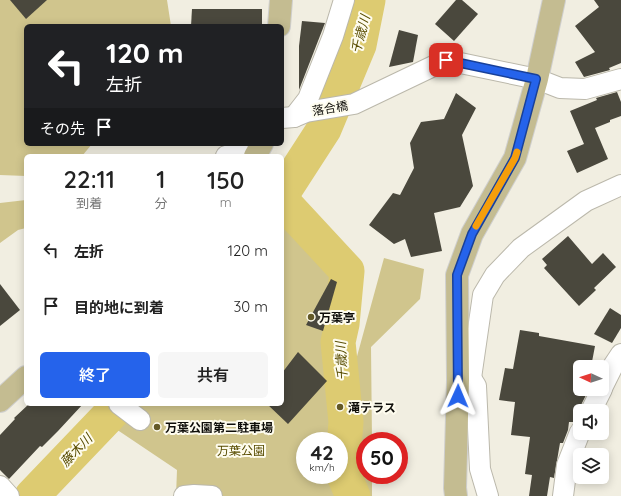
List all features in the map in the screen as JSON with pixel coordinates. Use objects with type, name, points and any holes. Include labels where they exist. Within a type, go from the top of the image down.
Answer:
[{"type":"main road","points":[[279,24],[281,0]]},
{"type":"main road","points":[[456,496],[455,488],[465,379],[457,275],[472,234],[515,158],[536,79],[554,0]]},
{"type":"main road","points":[[0,401],[24,379]]},
{"type":"street","points":[[294,116],[308,98],[333,36],[344,0]]},
{"type":"street","name":"落合橋","points":[[294,116],[354,104],[446,60],[536,79],[560,88],[585,89],[621,79]]},
{"type":"street","points":[[488,496],[480,469],[476,386],[465,379],[484,295],[495,275],[521,248],[586,202],[621,185]]},
{"type":"street","points":[[609,376],[621,354]]},
{"type":"street","points":[[563,496],[567,465],[577,440]]},
{"type":"street","points":[[184,496],[212,496]]},
{"type":"green space","points":[[0,0],[167,0],[171,24],[24,24],[24,146],[90,146],[84,154],[24,154],[24,176],[0,175]]},
{"type":"green space","points":[[24,200],[24,228],[18,230],[0,243],[0,203]]},
{"type":"green space","name":"万葉公園","points":[[284,203],[347,271],[342,324],[338,342],[341,379],[356,360],[384,258],[424,269],[420,299],[371,347],[372,432],[356,432],[356,484],[372,484],[372,496],[176,496],[177,470],[110,425],[121,406],[284,406]]},
{"type":"building","points":[[10,0],[47,0],[26,19]]},
{"type":"building","points":[[456,0],[462,0],[478,14],[454,41],[435,24]]},
{"type":"building","points":[[594,0],[621,0],[621,63],[609,68],[610,70],[584,77],[575,62],[595,52],[575,26],[599,7]]},
{"type":"building","points":[[192,9],[262,9],[262,24],[191,24]]},
{"type":"building","points":[[302,21],[325,23],[299,90],[299,46]]},
{"type":"building","points":[[399,30],[418,35],[413,62],[389,67]]},
{"type":"building","points":[[617,92],[621,102],[621,116],[595,128],[608,159],[577,173],[567,151],[584,144],[570,111],[597,100],[596,98]]},
{"type":"building","points":[[456,93],[476,108],[462,135],[473,186],[460,207],[434,213],[442,251],[411,257],[405,239],[394,244],[369,225],[393,193],[400,195],[414,168],[410,143],[421,122],[444,119]]},
{"type":"building","points":[[568,236],[592,264],[603,253],[616,267],[594,288],[596,290],[579,306],[544,268],[547,265],[542,259]]},
{"type":"building","name":"万葉亭","points":[[331,279],[337,282],[323,331],[306,325]]},
{"type":"building","points":[[0,284],[20,310],[0,326]]},
{"type":"building","points":[[610,308],[621,315],[621,328],[612,343],[594,334]]},
{"type":"building","points":[[520,330],[539,333],[539,336],[595,346],[592,360],[573,360],[573,396],[586,396],[582,404],[573,404],[573,422],[569,422],[568,430],[563,443],[560,443],[554,478],[550,477],[547,496],[529,496],[532,475],[525,474],[530,437],[511,435],[515,402],[499,400],[505,368],[513,369]]},
{"type":"building","points":[[298,352],[327,381],[288,424],[269,406],[284,406],[284,370]]},
{"type":"building","points":[[27,406],[81,406],[9,479],[0,470],[0,435],[15,419],[14,418]]},
{"type":"waterway","name":"千歳川","points":[[284,191],[324,129],[359,45],[368,0]]},
{"type":"waterway","name":"千歳川","points":[[284,203],[347,271],[342,324],[338,342],[346,422],[342,471],[353,496]]},
{"type":"waterway","name":"藤木川","points":[[32,496],[118,406]]},
{"type":"slow traffic","points":[[476,226],[517,152]]},
{"type":"place","name":"万葉亭","points":[[311,317]]},
{"type":"place","name":"滝テラス","points":[[340,407]]},
{"type":"place","name":"万葉公園第二駐車場","points":[[157,427]]},
{"type":"route","points":[[446,60],[536,79],[515,158],[472,234],[457,275],[458,396]]}]
